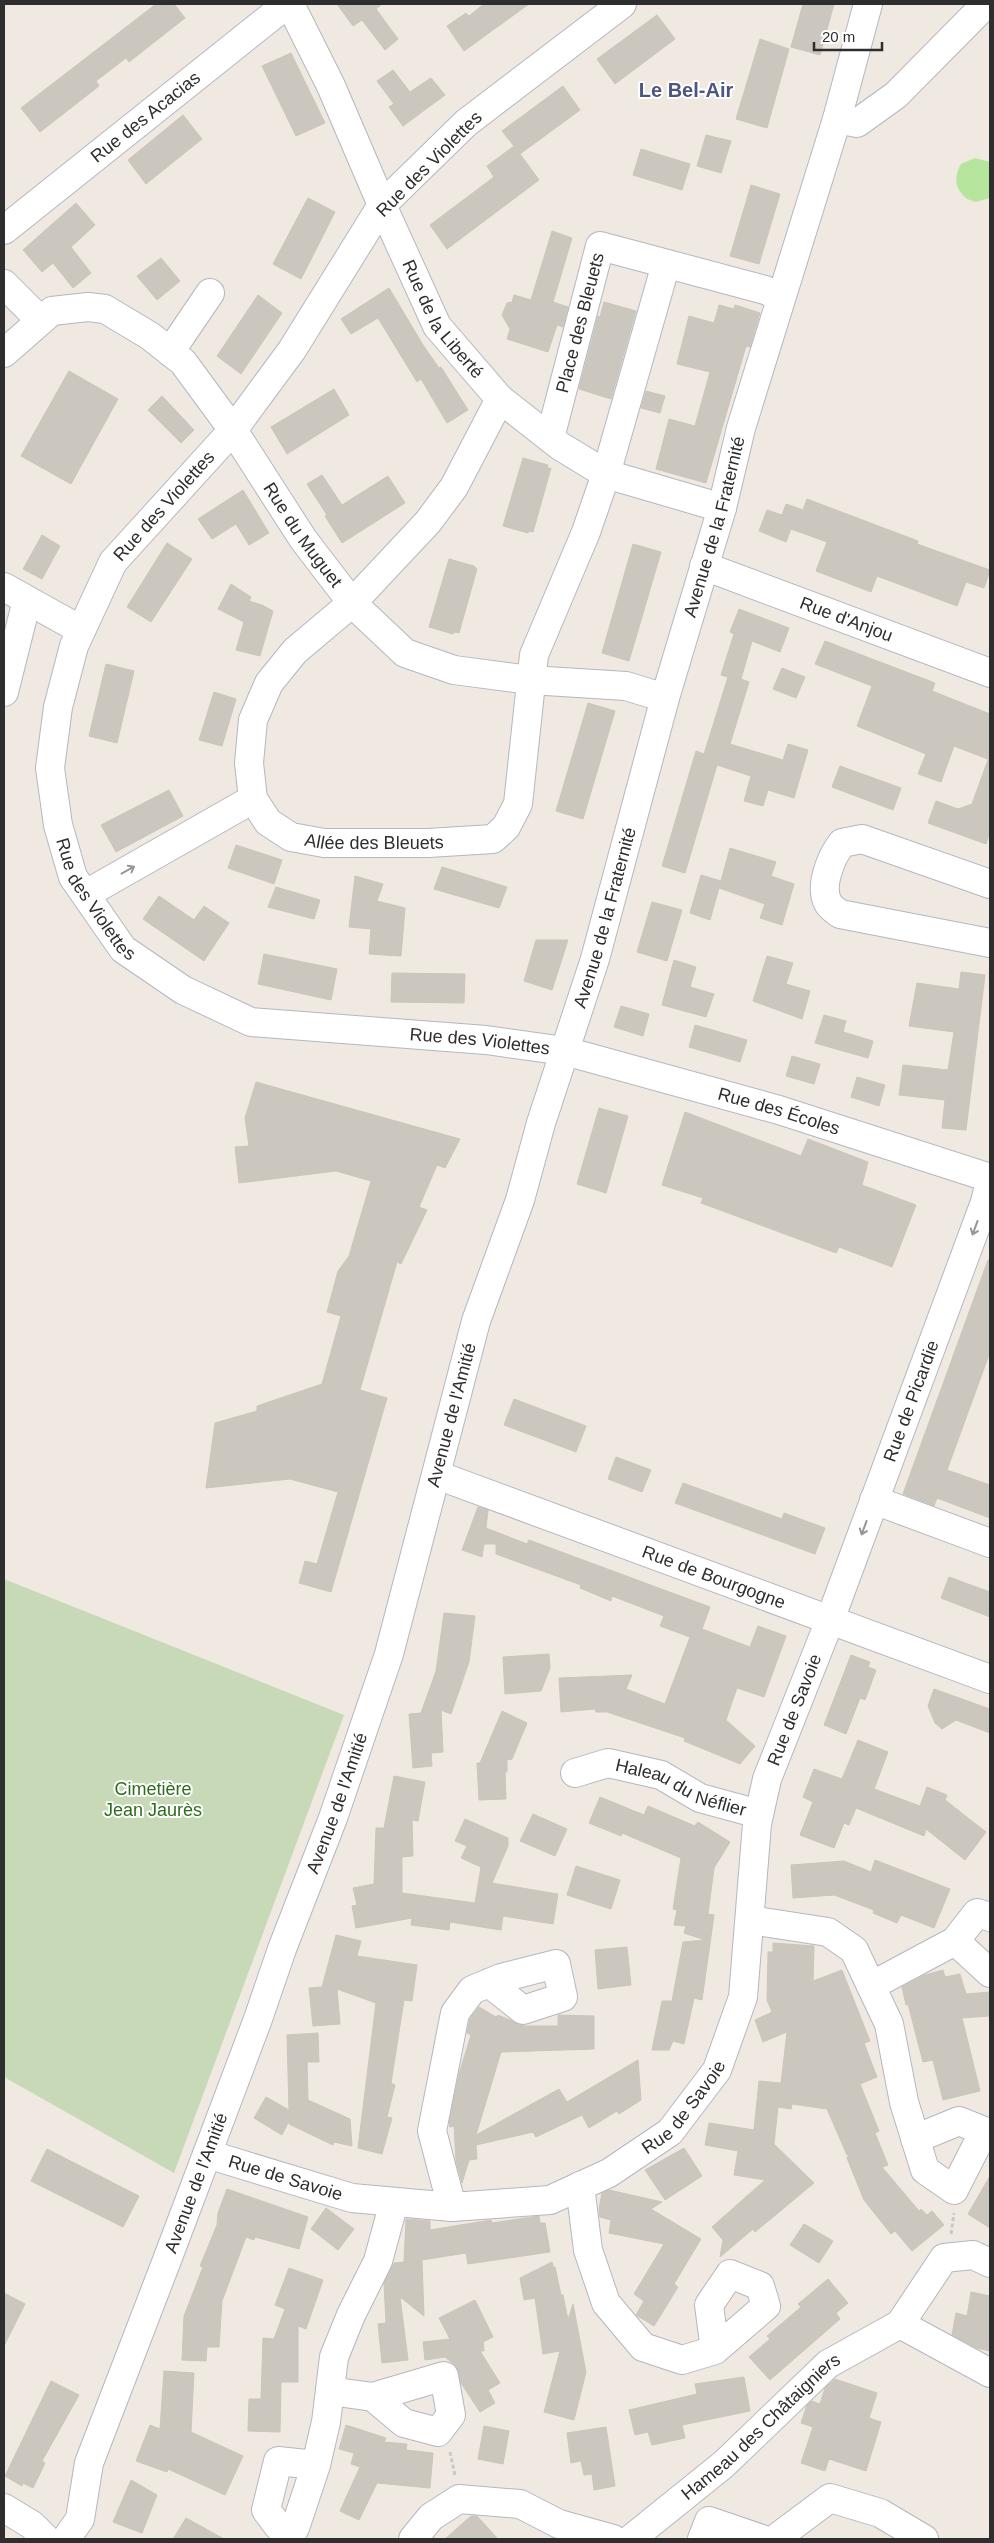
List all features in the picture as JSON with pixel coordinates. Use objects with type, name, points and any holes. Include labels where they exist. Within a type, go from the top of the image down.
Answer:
[{"type":"street","name":"Rue de la Liberté","points":[[288,4],[331,86],[437,326],[500,399],[550,438],[606,474],[722,508]]},
{"type":"street","name":"Rue des Acacias","points":[[4,230],[288,4]]},
{"type":"street","name":"Rue des Violettes","points":[[565,1051],[486,1040],[251,1022],[183,990],[123,948],[72,877],[58,824],[50,768],[58,707],[74,646],[113,562],[233,430],[292,350],[382,205],[466,123],[622,4]]},
{"type":"street","name":"Avenue de la Fraternité","points":[[565,1051],[595,959],[665,698],[722,508],[741,428],[837,119],[868,4]]},
{"type":"street","points":[[837,119],[857,123],[896,95],[986,4]]},
{"type":"street","name":"Place des Bleuets","points":[[550,438],[600,246],[765,290],[782,297]]},
{"type":"street","points":[[606,474],[666,264]]},
{"type":"street","points":[[4,284],[40,320]]},
{"type":"street","points":[[170,352],[210,293]]},
{"type":"street","name":"Rue du Muguet","points":[[4,353],[52,311],[88,307],[105,309],[150,336],[183,362],[233,430],[303,539],[352,603],[405,653],[454,670],[530,680],[626,686],[665,698]]},
{"type":"street","name":"Allée des Bleuets","points":[[500,399],[454,487],[428,522],[352,603],[295,651],[269,683],[253,720],[249,763],[253,800],[268,822],[291,837],[324,843],[428,843],[493,839],[506,827],[518,804],[534,655],[586,532],[606,474]]},
{"type":"street","name":"Rue d'Anjou","points":[[704,566],[990,673]]},
{"type":"street","points":[[4,692],[15,593],[81,630]]},
{"type":"street","points":[[86,894],[253,800]]},
{"type":"street","points":[[990,884],[862,839],[842,843],[833,855],[824,893],[829,906],[840,914],[990,943]]},
{"type":"street","name":"Rue des Écoles","points":[[565,1051],[779,1110],[990,1178]]},
{"type":"street","name":"Avenue de l'Amitié","points":[[66,2539],[80,2519],[89,2463],[333,1818],[389,1654],[476,1321],[520,1200],[541,1123],[565,1051]]},
{"type":"street","name":"Rue de Picardie","points":[[830,1620],[982,1211],[990,1182]]},
{"type":"street","name":"Rue de Bourgogne","points":[[436,1475],[990,1679]]},
{"type":"street","points":[[874,1500],[990,1543]]},
{"type":"street","name":"Rue de Savoie","points":[[207,2154],[352,2198],[452,2207],[550,2200],[609,2173],[670,2132],[717,2070],[743,1997],[759,1814],[767,1780],[830,1620]]},
{"type":"street","name":"Haleau du Néflier","points":[[575,1773],[608,1763],[660,1775],[700,1798],[759,1814]]},
{"type":"street","points":[[871,1986],[955,1941],[977,1913],[990,1918]]},
{"type":"street","points":[[750,1920],[828,1932],[854,1950],[890,2024],[904,2102],[915,2139],[925,2170],[954,2190],[984,2130],[959,2121],[915,2139]]},
{"type":"street","points":[[955,1941],[990,1973]]},
{"type":"street","points":[[452,2207],[432,2132],[455,2013],[472,1990],[489,1983]]},
{"type":"street","points":[[580,2186],[588,2250],[606,2302],[643,2347],[682,2360],[716,2350]]},
{"type":"street","points":[[316,2465],[326,2422],[334,2357],[351,2315],[378,2262],[394,2202]]},
{"type":"street","points":[[944,2258],[973,2255],[990,2263]]},
{"type":"street","name":"Hameau des Châtaigniers","points":[[631,2539],[724,2464],[828,2364],[900,2324],[944,2258]]},
{"type":"street","points":[[900,2324],[990,2373]]},
{"type":"street","points":[[330,2390],[373,2397],[444,2376],[451,2415],[438,2432],[404,2423],[373,2397]]},
{"type":"street","points":[[775,2539],[830,2498],[880,2513],[924,2539]]},
{"type":"street","points":[[413,2539],[432,2517],[459,2499],[520,2504],[559,2524],[613,2539]]},
{"type":"street","points":[[4,2508],[32,2525],[46,2539]]},
{"type":"street","points":[[702,2539],[709,2521],[762,2539]]},
{"type":"path","points":[[944,2258],[954,2224],[954,2190]]},
{"type":"path","points":[[438,2432],[450,2450],[459,2499]]},
{"type":"green space","points":[[975,158],[990,162],[990,198],[976,202],[967,199],[956,183],[958,169],[961,164]]},
{"type":"green space","name":"Cimetière Jean Jaurès","points":[[4,1579],[344,1715],[174,2173],[4,2077]]},
{"type":"building","points":[[156,4],[174,4],[185,18],[129,62],[126,58],[96,81],[99,86],[40,132],[21,108]]},
{"type":"building","points":[[337,4],[382,4],[376,9],[398,39],[385,50],[362,20],[353,26]]},
{"type":"building","points":[[484,4],[529,4],[464,51],[447,26],[466,13],[469,16]]},
{"type":"building","points":[[803,4],[834,4],[820,55],[791,47]]},
{"type":"building","points":[[657,15],[675,39],[615,84],[597,59]]},
{"type":"building","points":[[760,39],[789,49],[767,128],[736,119]]},
{"type":"building","points":[[291,53],[325,123],[296,136],[262,66]]},
{"type":"building","points":[[393,70],[410,92],[431,78],[445,95],[403,126],[389,107],[394,104],[377,81]]},
{"type":"building","points":[[563,86],[580,110],[520,154],[539,180],[447,249],[430,225],[494,177],[487,166],[514,146],[502,131]]},
{"type":"building","points":[[183,115],[202,139],[146,184],[128,160]]},
{"type":"building","points":[[706,135],[731,141],[721,173],[697,166]]},
{"type":"building","points":[[641,149],[690,164],[682,190],[633,175]]},
{"type":"building","points":[[751,185],[780,194],[759,264],[730,256]]},
{"type":"building","points":[[308,198],[335,212],[301,279],[273,264]]},
{"type":"building","points":[[76,203],[95,225],[71,247],[91,273],[73,288],[53,263],[42,272],[23,250]]},
{"type":"building","points":[[552,231],[572,238],[553,302],[568,307],[563,327],[557,325],[548,352],[507,339],[510,329],[502,315],[507,303],[512,302],[514,295],[531,300]]},
{"type":"building","points":[[161,258],[180,281],[157,300],[137,276]]},
{"type":"building","points":[[389,288],[423,345],[439,368],[441,367],[468,410],[447,423],[421,379],[417,382],[378,318],[351,334],[341,319]]},
{"type":"building","points":[[258,295],[282,313],[241,374],[217,356]]},
{"type":"building","points":[[604,302],[636,311],[611,399],[579,389],[598,316],[600,317]]},
{"type":"building","points":[[719,305],[734,309],[735,305],[760,313],[750,347],[746,346],[706,483],[656,469],[669,419],[695,426],[710,372],[677,364],[689,316],[714,323]]},
{"type":"building","points":[[69,371],[118,399],[71,484],[21,456]]},
{"type":"building","points":[[334,389],[349,415],[287,454],[271,427]]},
{"type":"building","points":[[646,391],[665,396],[660,413],[641,408]]},
{"type":"building","points":[[162,396],[194,430],[181,443],[148,410]]},
{"type":"building","points":[[523,458],[548,465],[547,468],[551,468],[533,532],[529,531],[528,533],[503,526]]},
{"type":"building","points":[[322,475],[342,505],[388,476],[405,503],[342,543],[307,484]]},
{"type":"building","points":[[243,490],[269,533],[249,545],[236,524],[212,539],[198,519]]},
{"type":"building","points":[[807,499],[918,541],[917,544],[990,570],[984,588],[966,582],[957,606],[877,576],[871,592],[816,571],[827,542],[791,529],[786,542],[759,531],[767,510],[782,515],[786,504],[803,510]]},
{"type":"building","points":[[42,535],[60,546],[42,579],[23,569]]},
{"type":"building","points":[[167,543],[192,559],[151,622],[127,607]]},
{"type":"building","points":[[633,544],[661,552],[629,661],[602,653]]},
{"type":"building","points":[[449,559],[474,566],[477,569],[459,633],[454,632],[453,634],[429,627]]},
{"type":"building","points":[[231,584],[251,597],[249,601],[273,611],[260,656],[236,650],[244,622],[218,609]]},
{"type":"building","points":[[739,609],[789,628],[780,652],[752,641],[741,679],[749,682],[730,744],[783,760],[788,744],[808,750],[794,798],[768,790],[763,806],[744,801],[751,776],[717,765],[685,873],[662,866],[696,751],[704,754],[728,677],[721,675],[734,634],[730,632]]},
{"type":"building","points":[[825,641],[935,683],[932,691],[990,714],[990,760],[954,746],[941,782],[918,774],[926,754],[857,726],[872,686],[815,664]]},
{"type":"building","points":[[106,664],[134,671],[117,743],[89,736]]},
{"type":"building","points":[[782,668],[805,677],[796,698],[773,689]]},
{"type":"building","points":[[214,692],[236,699],[222,746],[199,740]]},
{"type":"building","points":[[588,703],[615,711],[583,819],[556,811]]},
{"type":"building","points":[[988,760],[990,760],[990,832],[986,844],[928,823],[936,801],[958,809],[972,804]]},
{"type":"building","points":[[840,766],[901,788],[893,810],[832,787]]},
{"type":"building","points":[[169,790],[183,816],[116,852],[101,825]]},
{"type":"building","points":[[236,845],[282,860],[274,884],[228,868]]},
{"type":"building","points":[[730,848],[776,862],[771,876],[794,884],[782,925],[760,918],[765,904],[719,888],[710,920],[690,913],[701,875],[721,881]]},
{"type":"building","points":[[442,867],[507,887],[499,908],[434,889]]},
{"type":"building","points":[[355,876],[383,884],[377,901],[405,908],[401,956],[369,954],[371,929],[349,927]]},
{"type":"building","points":[[276,887],[320,900],[314,919],[268,907]]},
{"type":"building","points":[[159,896],[194,920],[204,906],[229,923],[204,961],[143,919]]},
{"type":"building","points":[[652,902],[682,910],[667,961],[637,952]]},
{"type":"building","points":[[536,940],[568,940],[552,990],[524,981]]},
{"type":"building","points":[[264,954],[337,969],[331,1000],[258,984]]},
{"type":"building","points":[[767,956],[793,963],[786,984],[810,991],[802,1019],[753,1001]]},
{"type":"building","points":[[674,960],[696,967],[690,987],[714,994],[706,1017],[662,1005]]},
{"type":"building","points":[[961,972],[985,975],[966,1130],[942,1128],[945,1100],[899,1095],[903,1065],[948,1070],[954,1032],[909,1026],[917,983],[959,989]]},
{"type":"building","points":[[392,973],[465,974],[464,1003],[391,1002]]},
{"type":"building","points":[[621,1006],[649,1014],[643,1036],[614,1027]]},
{"type":"building","points":[[824,1015],[846,1021],[843,1032],[873,1041],[868,1058],[815,1043]]},
{"type":"building","points":[[695,1025],[747,1040],[740,1062],[689,1047]]},
{"type":"building","points":[[792,1056],[820,1064],[814,1084],[786,1076]]},
{"type":"building","points":[[857,1077],[885,1085],[879,1106],[851,1097]]},
{"type":"building","points":[[256,1082],[460,1139],[445,1168],[437,1165],[419,1207],[427,1210],[401,1264],[397,1262],[360,1390],[387,1398],[331,1592],[299,1583],[305,1561],[317,1564],[338,1492],[290,1479],[206,1488],[215,1423],[257,1411],[257,1406],[322,1384],[341,1316],[327,1312],[338,1271],[349,1256],[371,1181],[336,1171],[239,1183],[235,1147],[249,1146],[245,1118]]},
{"type":"building","points":[[599,1108],[628,1116],[606,1193],[577,1184]]},
{"type":"building","points":[[685,1112],[801,1156],[808,1139],[868,1162],[862,1185],[916,1205],[892,1267],[839,1247],[836,1253],[701,1203],[703,1198],[662,1185]]},
{"type":"building","points":[[988,1260],[990,1261],[990,1352],[947,1470],[990,1485],[990,1518],[937,1498],[934,1506],[903,1494]]},
{"type":"building","points":[[514,1399],[586,1426],[576,1452],[504,1425]]},
{"type":"building","points":[[616,1457],[651,1470],[642,1492],[608,1479]]},
{"type":"building","points":[[683,1483],[782,1519],[784,1513],[825,1528],[815,1554],[675,1503]]},
{"type":"building","points":[[478,1507],[488,1510],[486,1528],[527,1544],[529,1540],[710,1607],[702,1629],[750,1647],[758,1626],[786,1636],[764,1697],[737,1688],[726,1720],[755,1746],[740,1764],[684,1741],[685,1738],[607,1712],[596,1712],[595,1709],[561,1712],[559,1678],[632,1675],[626,1689],[665,1704],[690,1637],[660,1626],[664,1616],[612,1596],[611,1601],[580,1588],[581,1585],[496,1554],[496,1544],[484,1544],[482,1557],[462,1550]]},
{"type":"building","points":[[949,1577],[990,1592],[990,1617],[941,1598]]},
{"type":"building","points":[[444,1613],[475,1616],[469,1662],[451,1714],[441,1710],[443,1752],[431,1753],[432,1766],[413,1768],[409,1714],[421,1713],[436,1671]]},
{"type":"building","points":[[549,1654],[550,1668],[541,1691],[505,1694],[503,1657]]},
{"type":"building","points":[[851,1655],[870,1662],[868,1667],[876,1670],[865,1700],[860,1698],[846,1734],[824,1725]]},
{"type":"building","points":[[934,1689],[990,1709],[990,1733],[956,1720],[942,1729],[935,1723],[928,1706]]},
{"type":"building","points":[[502,1711],[527,1723],[512,1759],[507,1760],[507,1772],[505,1772],[506,1799],[479,1800],[477,1763],[480,1763]]},
{"type":"building","points":[[858,1740],[888,1752],[874,1789],[920,1806],[927,1787],[947,1795],[945,1800],[986,1832],[965,1860],[926,1829],[924,1836],[856,1808],[849,1825],[844,1823],[834,1848],[800,1835],[813,1802],[803,1797],[814,1769],[842,1779]]},
{"type":"building","points":[[394,1776],[425,1782],[418,1821],[412,1820],[413,1856],[402,1857],[402,1893],[475,1903],[481,1867],[461,1858],[467,1846],[455,1841],[465,1819],[508,1838],[508,1846],[492,1883],[558,1894],[553,1924],[503,1916],[501,1930],[450,1922],[449,1930],[411,1925],[412,1918],[356,1928],[352,1906],[357,1905],[353,1888],[374,1884],[376,1828],[384,1828]]},
{"type":"building","points":[[600,1797],[644,1815],[648,1806],[695,1826],[698,1822],[730,1842],[714,1868],[708,1914],[714,1915],[702,2000],[694,1998],[684,2044],[673,2041],[669,2050],[652,2050],[662,2001],[672,2001],[683,1942],[705,1940],[684,1933],[686,1926],[674,1925],[677,1910],[673,1909],[681,1858],[622,1833],[621,1836],[589,1823]]},
{"type":"building","points":[[533,1814],[567,1829],[555,1856],[520,1841]]},
{"type":"building","points":[[875,1860],[950,1889],[934,1928],[901,1915],[897,1923],[873,1913],[874,1910],[834,1895],[793,1898],[791,1865],[844,1861],[871,1872]]},
{"type":"building","points":[[576,1866],[620,1880],[611,1909],[567,1895]]},
{"type":"building","points":[[336,1935],[361,1941],[357,1956],[417,1965],[412,2001],[404,2000],[391,2083],[395,2085],[387,2117],[392,2118],[382,2154],[358,2148],[376,2003],[337,1989],[340,2024],[313,2026],[309,1988],[322,1987]]},
{"type":"building","points":[[773,1943],[814,1946],[813,1981],[842,1970],[870,2041],[864,2043],[877,2077],[860,2084],[879,2131],[875,2133],[888,2165],[882,2167],[919,2211],[921,2209],[927,2215],[932,2211],[944,2225],[912,2251],[895,2231],[891,2234],[864,2200],[847,2158],[850,2152],[847,2155],[827,2109],[792,2104],[791,2109],[778,2107],[774,2144],[814,2183],[755,2232],[753,2229],[720,2257],[723,2240],[712,2227],[765,2180],[734,2175],[738,2151],[705,2145],[709,2123],[754,2130],[759,2081],[781,2083],[787,2032],[763,2042],[755,2020],[772,2012],[767,2000],[768,1952],[773,1952]]},
{"type":"building","points":[[627,1947],[631,1985],[598,1989],[595,1950]]},
{"type":"building","points":[[943,1970],[945,1977],[960,1974],[966,1994],[990,1992],[990,2016],[962,2018],[980,2091],[943,2100],[933,2060],[923,2062],[902,1987],[925,1975]]},
{"type":"building","points":[[479,2007],[496,2017],[498,2015],[524,2026],[558,2026],[558,2015],[594,2016],[594,2049],[501,2052],[476,2135],[559,2089],[567,2102],[638,2060],[641,2100],[619,2114],[617,2111],[589,2128],[582,2115],[536,2137],[533,2132],[476,2145],[477,2159],[469,2160],[462,2183],[456,2161],[454,2126],[450,2127],[449,2123],[459,2074],[471,2035],[467,2033],[470,2019]]},
{"type":"building","points":[[318,2033],[319,2062],[307,2062],[308,2100],[350,2119],[352,2146],[334,2142],[333,2145],[289,2124],[289,2121],[282,2135],[254,2118],[266,2097],[289,2110],[287,2035]]},
{"type":"building","points":[[684,2148],[702,2176],[665,2200],[645,2170]]},
{"type":"building","points":[[47,2149],[139,2196],[123,2227],[31,2181]]},
{"type":"building","points":[[990,2176],[990,2228],[968,2214]]},
{"type":"building","points":[[227,2189],[308,2217],[299,2249],[255,2237],[254,2240],[246,2237],[222,2301],[219,2347],[207,2347],[206,2361],[182,2360],[184,2316],[203,2267],[200,2266],[217,2225],[218,2213]]},
{"type":"building","points":[[609,2190],[662,2202],[651,2209],[701,2239],[674,2284],[678,2287],[654,2326],[636,2315],[644,2301],[634,2294],[664,2244],[609,2233],[611,2220],[600,2217],[599,2209],[602,2193]]},
{"type":"building","points":[[326,2208],[354,2229],[338,2250],[311,2229]]},
{"type":"building","points":[[539,2216],[540,2223],[545,2223],[550,2252],[468,2264],[466,2253],[422,2260],[424,2316],[400,2297],[408,2360],[382,2363],[378,2324],[386,2323],[384,2283],[394,2263],[404,2262],[406,2219],[430,2221],[430,2230],[491,2220],[492,2223]]},
{"type":"building","points":[[804,2224],[833,2241],[819,2263],[790,2245]]},
{"type":"building","points":[[552,2262],[553,2267],[555,2267],[561,2295],[563,2295],[568,2320],[573,2304],[586,2372],[574,2420],[544,2412],[560,2351],[543,2354],[535,2298],[524,2300],[520,2278]]},
{"type":"building","points":[[289,2268],[323,2280],[306,2329],[298,2326],[298,2382],[281,2382],[280,2432],[248,2431],[249,2399],[261,2399],[263,2338],[274,2339],[285,2309],[275,2305]]},
{"type":"building","points":[[828,2279],[848,2303],[836,2313],[840,2319],[770,2380],[749,2357],[770,2339],[767,2336],[801,2307],[798,2304]]},
{"type":"building","points":[[971,2292],[990,2296],[990,2351],[977,2348],[952,2335],[956,2313],[967,2316]]},
{"type":"building","points":[[4,2293],[25,2304],[4,2346]]},
{"type":"building","points":[[475,2300],[493,2337],[483,2342],[484,2351],[480,2351],[500,2383],[488,2390],[495,2403],[480,2412],[461,2383],[456,2366],[445,2357],[425,2360],[423,2342],[450,2339],[439,2318]]},
{"type":"building","points":[[164,2371],[194,2373],[191,2432],[243,2456],[225,2495],[168,2469],[167,2472],[136,2461],[150,2425],[160,2429]]},
{"type":"building","points":[[744,2377],[750,2411],[682,2425],[685,2438],[652,2445],[648,2432],[635,2435],[629,2410],[697,2394],[695,2384]]},
{"type":"building","points":[[835,2379],[877,2393],[869,2418],[881,2422],[866,2471],[829,2459],[825,2471],[801,2463],[813,2427],[801,2423],[807,2405],[812,2401],[820,2404],[825,2388]]},
{"type":"building","points":[[51,2381],[79,2395],[42,2461],[45,2463],[33,2488],[23,2483],[22,2486],[5,2476]]},
{"type":"building","points":[[346,2425],[386,2438],[384,2442],[407,2444],[406,2450],[433,2453],[430,2488],[377,2483],[359,2520],[340,2511],[360,2467],[351,2464],[354,2453],[339,2449]]},
{"type":"building","points":[[484,2426],[509,2431],[503,2464],[478,2459]]},
{"type":"building","points":[[606,2427],[615,2486],[594,2490],[592,2474],[584,2475],[581,2461],[571,2463],[567,2433]]},
{"type":"building","points":[[131,2480],[157,2495],[142,2533],[113,2522]]},
{"type":"building","points":[[471,2516],[477,2516],[498,2539],[445,2539]]},
{"type":"building","points":[[186,2518],[224,2539],[173,2539]]},
{"type":"district","name":"Le Bel-Air","points":[[686,90]]}]
